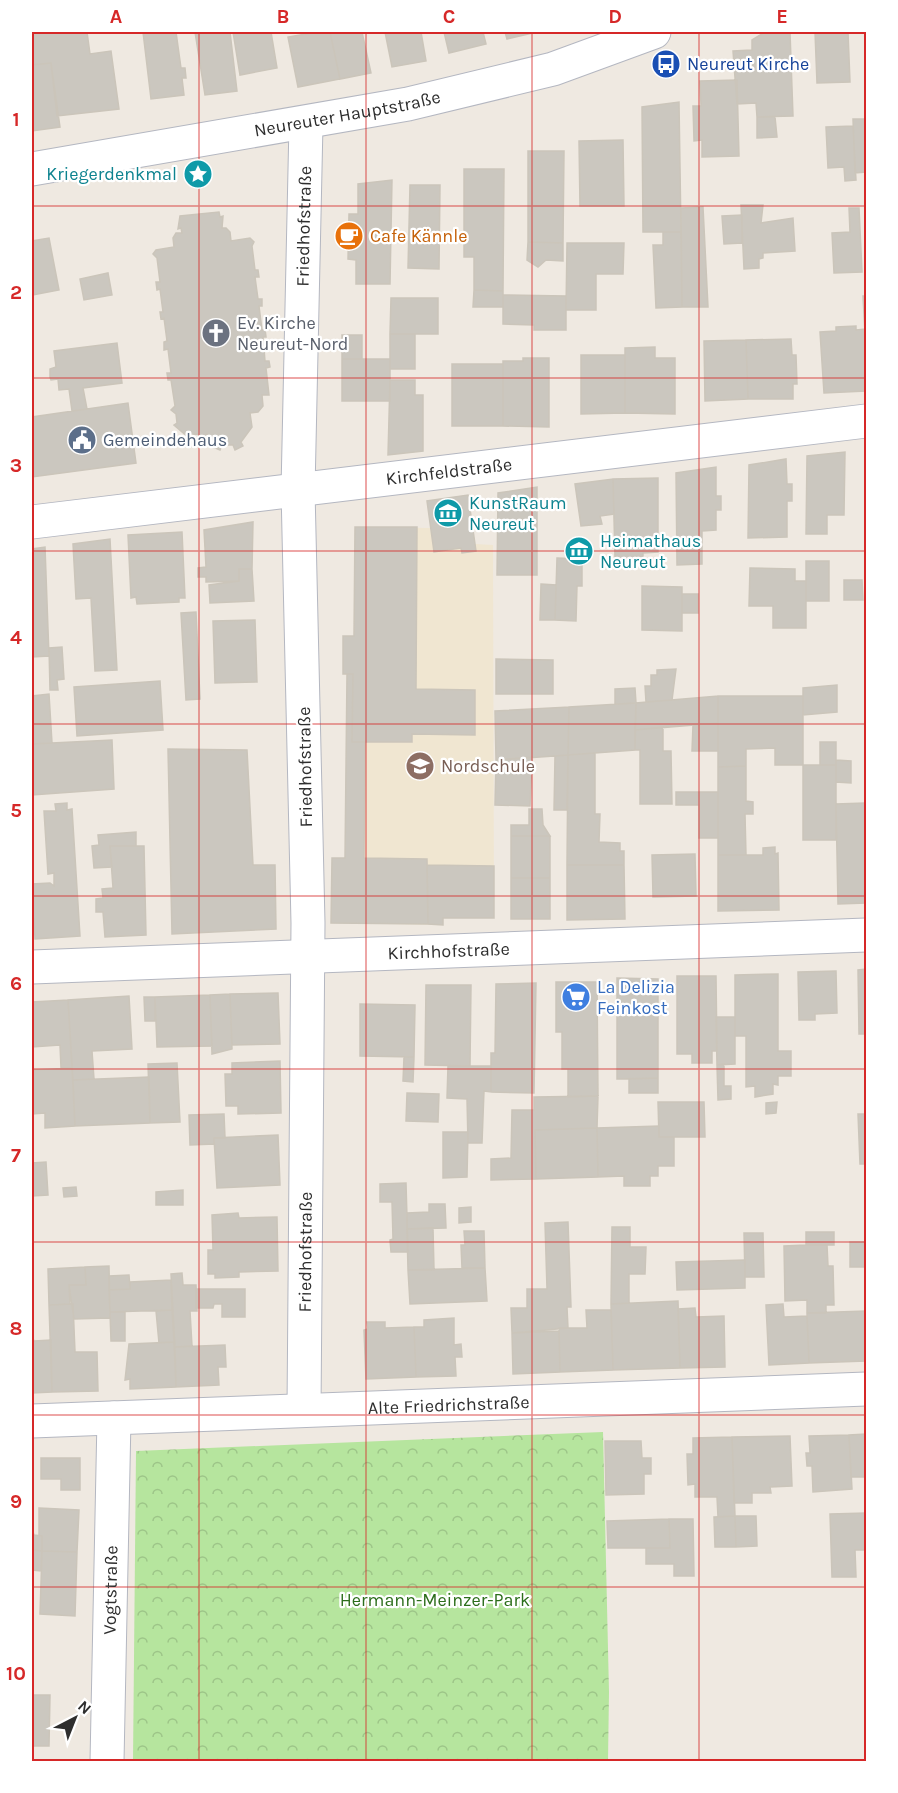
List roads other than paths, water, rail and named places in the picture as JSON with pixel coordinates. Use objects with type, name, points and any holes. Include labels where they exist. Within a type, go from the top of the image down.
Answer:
[{"type":"street","name":"Neureuter Hauptstraße","points":[[32,170],[306,124],[408,104],[553,69],[654,32]]},
{"type":"street","name":"Friedhofstraße","points":[[304,1410],[308,954],[298,490],[306,124]]},
{"type":"street","name":"Kirchfeldstraße","points":[[32,522],[867,421]]},
{"type":"street","name":"Kirchhofstraße","points":[[32,967],[308,954],[867,935]]},
{"type":"street","name":"Alte Friedrichstraße","points":[[32,1421],[867,1389]]},
{"type":"street","name":"Vogtstraße","points":[[107,1761],[114,1418]]},
{"type":"place","name":"Neureut Kirche","points":[[666,64]]},
{"type":"place","name":"Kriegerdenkmal","points":[[198,174]]},
{"type":"place","name":"Cafe Kännle","points":[[349,236]]},
{"type":"place","name":"Ev. Kirche Neureut-Nord","points":[[216,333]]},
{"type":"place","name":"Gemeindehaus","points":[[82,440]]},
{"type":"place","name":"KunstRaum Neureut","points":[[448,513]]},
{"type":"place","name":"Heimathaus Neureut","points":[[579,551]]},
{"type":"place","name":"Nordschule","points":[[420,766]]},
{"type":"place","name":"La Delizia Feinkost","points":[[576,997]]},
{"type":"park label","name":"Hermann-Meinzer-Park","points":[[435,1600]]}]
